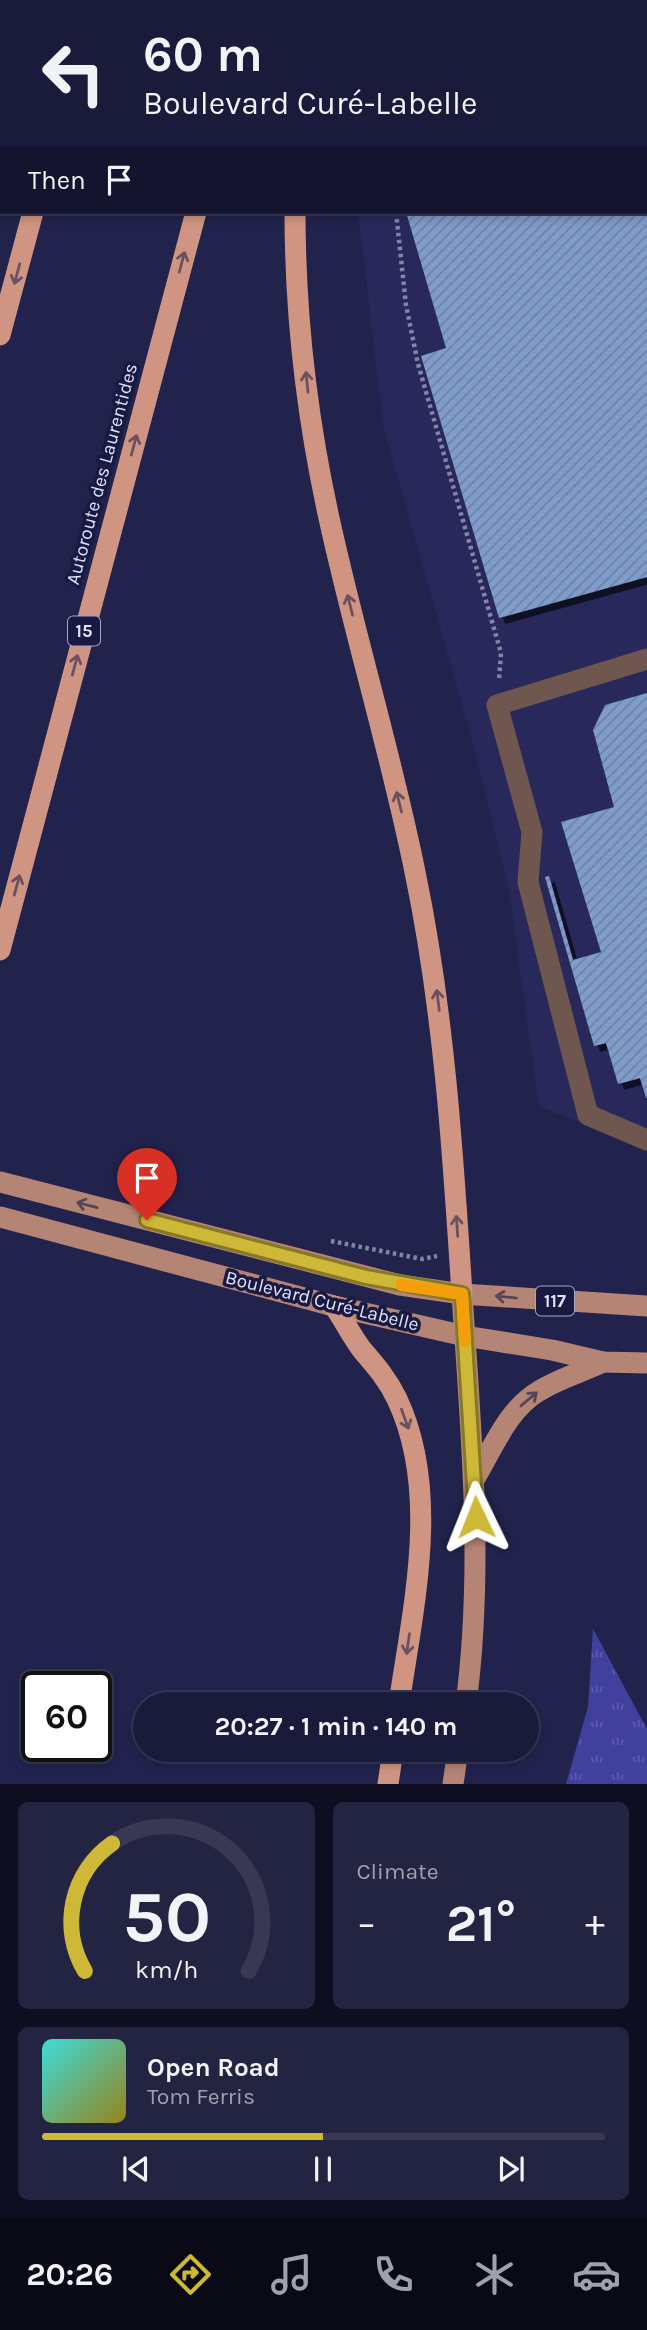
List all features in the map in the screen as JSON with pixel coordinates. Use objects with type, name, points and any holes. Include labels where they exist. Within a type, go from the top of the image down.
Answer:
[{"type":"highway","points":[[0,335],[32,214]]},
{"type":"highway","name":"Autoroute des Laurentides","points":[[0,950],[195,214]]},
{"type":"highway","points":[[295,214],[298,297],[307,390],[319,471],[415,869],[433,968],[446,1087],[462,1294]]},
{"type":"highway","points":[[334,1306],[362,1350],[389,1382],[408,1427],[419,1477],[421,1502],[418,1561],[401,1692]]},
{"type":"highway","points":[[388,1784],[391,1762]]},
{"type":"main road","name":"Boulevard Curé-Labelle","points":[[0,1182],[366,1277],[462,1294],[647,1306]]},
{"type":"main road","name":"Boulevard Curé-Labelle","points":[[0,1217],[334,1306],[465,1336],[552,1350],[603,1362],[647,1363]]},
{"type":"main road","points":[[462,1294],[475,1478],[475,1578],[467,1692]]},
{"type":"main road","points":[[475,1478],[508,1422],[524,1402],[540,1390],[603,1362]]},
{"type":"main road","points":[[453,1784],[456,1762]]},
{"type":"lane","points":[[647,659],[497,705],[531,832],[528,882],[587,1115],[647,1140]]},
{"type":"path","points":[[396,214],[406,305],[418,364],[501,653]]},
{"type":"shaded area","points":[[358,214],[647,214],[647,1149],[539,1106],[509,890],[472,739],[384,429]]},
{"type":"green space","points":[[593,1629],[647,1729],[647,1784],[566,1784],[588,1707]]},
{"type":"building","points":[[407,214],[647,214],[647,577],[499,618],[421,356],[446,348]]},
{"type":"building","points":[[647,693],[646,1098],[640,1078],[618,1084],[606,1043],[594,1046],[545,877],[549,876],[573,960],[601,952],[561,822],[614,807],[593,730],[605,705]]},
{"type":"slow traffic","points":[[401,1285],[462,1294],[465,1341]]},
{"type":"route","points":[[147,1220],[366,1277],[462,1294],[476,1517]]}]
